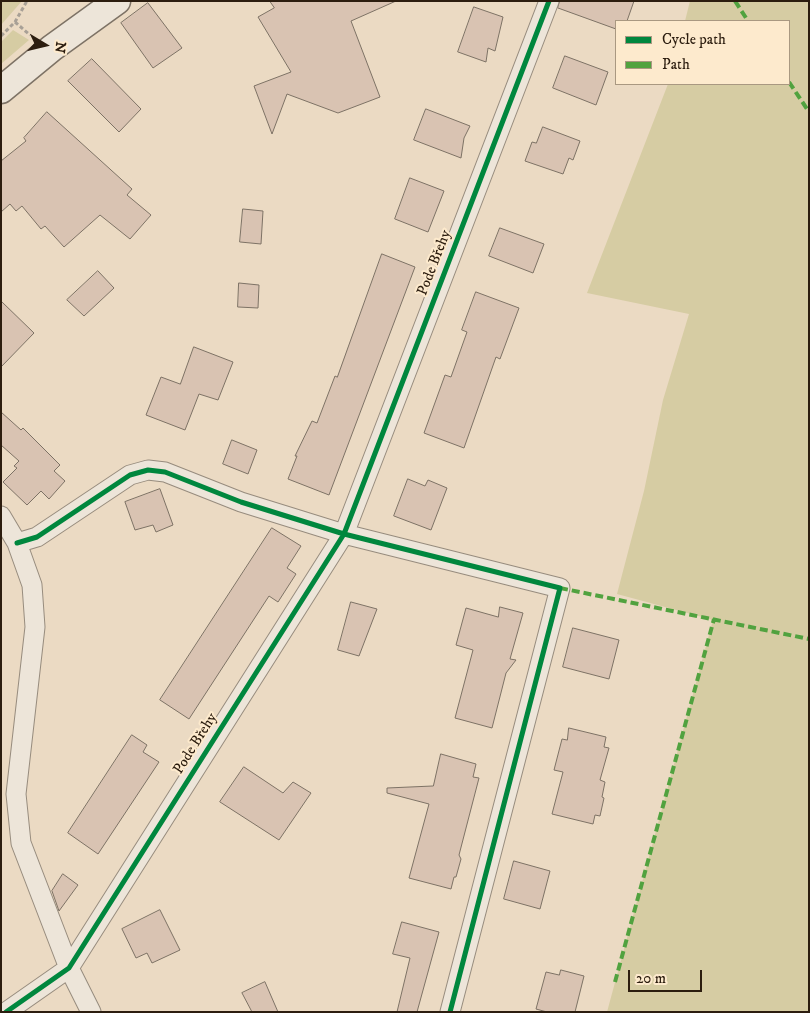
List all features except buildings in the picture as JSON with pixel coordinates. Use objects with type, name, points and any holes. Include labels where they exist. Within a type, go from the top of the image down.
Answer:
[{"type":"main road","points":[[1,90],[52,48],[117,1]]},
{"type":"street","name":"Pode Břehy","points":[[69,968],[344,534],[548,1]]},
{"type":"street","points":[[17,543],[37,537],[130,475],[148,470],[165,472],[241,502],[344,534],[560,588],[450,1012]]},
{"type":"street","points":[[1,516],[17,543],[32,585],[35,627],[16,794],[21,844],[69,968],[91,1012]]},
{"type":"street","points":[[6,1012],[69,968]]},
{"type":"path","points":[[1,36],[15,22],[27,1]]},
{"type":"path","points":[[15,22],[37,41]]},
{"type":"shaded area","points":[[22,1],[1,25],[1,2]]},
{"type":"shaded area","points":[[690,1],[809,1],[809,1012],[607,1012],[713,620],[617,594],[644,491],[663,400],[689,314],[587,293],[668,85],[790,85],[790,20],[685,20]]},
{"type":"shaded area","points":[[13,30],[29,40],[1,64],[1,42]]},
{"type":"marked path","points":[[735,1],[747,20]]},
{"type":"marked path","points":[[790,84],[809,112]]},
{"type":"marked path","points":[[560,588],[809,639]]},
{"type":"marked path","points":[[615,982],[714,619]]},
{"type":"cycle path","points":[[6,1012],[69,968],[344,534],[549,1]]},
{"type":"cycle path","points":[[17,543],[37,537],[130,475],[148,470],[165,472],[241,502],[344,534],[560,588],[450,1012]]}]
